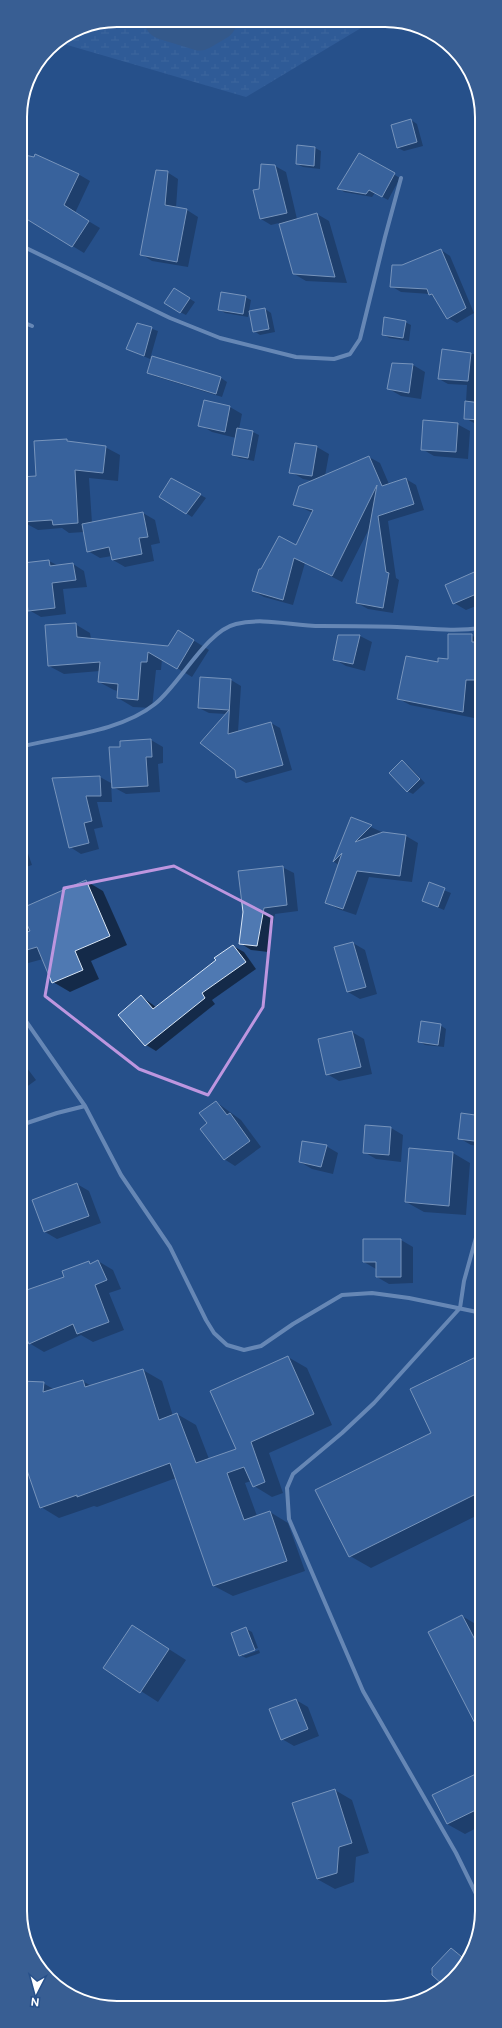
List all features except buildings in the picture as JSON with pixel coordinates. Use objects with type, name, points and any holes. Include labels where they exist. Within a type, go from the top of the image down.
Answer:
[{"type":"street","points":[[27,247],[170,318],[220,338],[296,357],[334,360],[350,354],[360,339],[401,178]]},
{"type":"street","points":[[27,324],[32,326]]},
{"type":"street","points":[[27,745],[131,719],[156,704],[218,632],[236,624],[268,622],[320,626],[346,625],[437,630],[475,628]]},
{"type":"street","points":[[27,1024],[85,1106],[121,1175],[170,1247],[206,1320],[214,1333],[227,1345],[244,1350],[262,1346],[293,1324],[342,1295],[372,1293],[475,1311]]},
{"type":"street","points":[[27,1123],[85,1106]]},
{"type":"street","points":[[475,1241],[464,1281],[460,1308],[374,1402],[342,1433],[293,1474],[287,1488],[289,1519],[363,1690],[456,1853],[475,1892]]},
{"type":"highlighted area","points":[[174,866],[272,917],[263,1007],[208,1095],[139,1069],[45,996],[64,888]]},
{"type":"green space","points":[[111,27],[363,27],[246,97],[64,44],[82,34],[93,30]]},
{"type":"waterway","points":[[187,27],[200,31],[207,27]]}]
